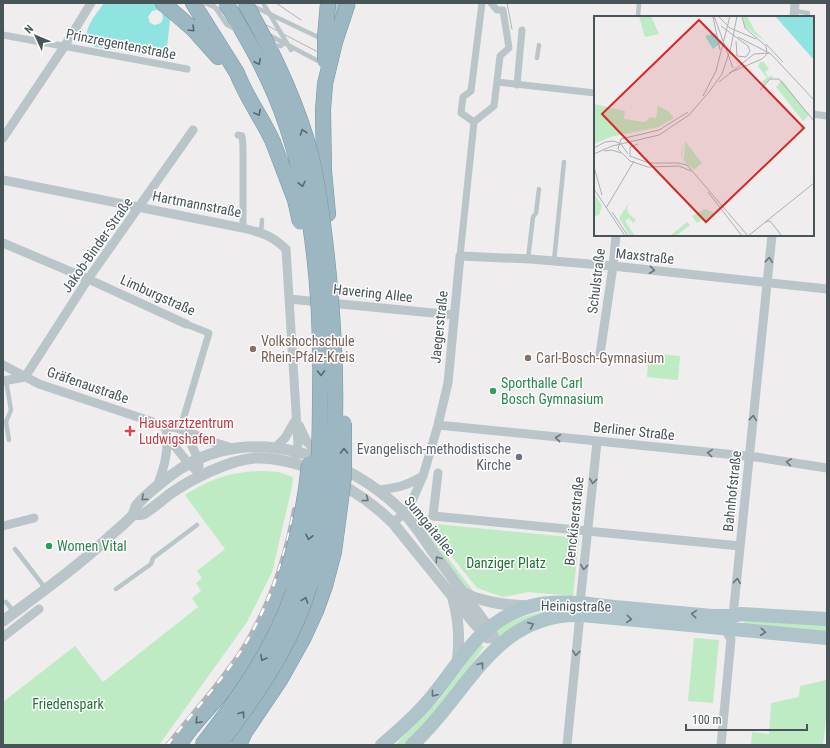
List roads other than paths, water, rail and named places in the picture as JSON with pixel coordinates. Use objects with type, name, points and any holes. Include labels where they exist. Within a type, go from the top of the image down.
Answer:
[{"type":"highway","points":[[163,3],[194,29],[212,49],[232,77],[242,85]]},
{"type":"highway","points":[[194,3],[237,73],[267,130],[295,200],[306,250],[316,279]]},
{"type":"highway","points":[[202,745],[241,693],[260,663],[284,617],[306,553],[315,504],[320,448],[320,332],[311,232],[304,188],[286,123],[272,89],[226,3]]},
{"type":"highway","points":[[219,745],[253,700],[269,675],[296,624],[312,578],[322,540],[331,482],[335,405],[335,359],[327,253],[316,177],[299,119],[277,64],[246,3]]},
{"type":"highway","points":[[327,253],[330,242],[324,171],[323,110],[325,84],[325,37],[328,3]]},
{"type":"highway","points":[[325,84],[335,42],[348,3]]},
{"type":"highway","points":[[239,745],[245,732],[289,665],[304,637],[322,592],[334,552],[344,476],[343,369],[335,359]]},
{"type":"highway","points":[[179,745],[235,674],[262,631],[278,594],[293,556],[302,517],[312,434],[320,400]]},
{"type":"main road","name":"Heinigstraße","points":[[382,745],[420,710],[457,663],[486,631],[508,615],[530,606],[551,604],[724,628],[827,638]]},
{"type":"main road","name":"Heinigstraße","points":[[412,745],[439,717],[486,657],[498,645],[516,632],[533,623],[580,609],[712,616],[733,616],[741,614],[827,619]]},
{"type":"street","points":[[3,138],[64,46],[90,3]]},
{"type":"street","points":[[482,3],[472,91],[463,97],[461,113],[474,122],[494,106],[500,56],[508,48],[502,10],[497,10],[491,3]]},
{"type":"street","points":[[507,38],[522,33],[517,85]]},
{"type":"street","name":"Prinzregentenstraße","points":[[3,36],[187,69]]},
{"type":"street","points":[[497,82],[594,93]]},
{"type":"street","points":[[814,114],[827,116]]},
{"type":"street","name":"Jaegerstraße","points":[[393,523],[404,513],[412,501],[423,476],[438,425],[448,383],[474,122]]},
{"type":"street","name":"Jakob-Binder-Straße","points":[[25,377],[88,279],[194,130]]},
{"type":"street","points":[[238,135],[242,136],[243,146],[243,228]]},
{"type":"street","name":"Hartmannstraße","points":[[3,180],[261,232],[275,239],[286,249],[289,299]]},
{"type":"street","name":"Schulstraße","points":[[600,354],[616,236]]},
{"type":"street","name":"Bahnhofstraße","points":[[733,616],[772,236]]},
{"type":"street","name":"Limburgstraße","points":[[3,243],[88,279],[186,324],[209,332],[183,420],[182,429]]},
{"type":"street","name":"Maxstraße","points":[[460,256],[528,259],[613,266],[827,289]]},
{"type":"street","points":[[289,299],[298,444],[294,463]]},
{"type":"street","name":"Havering Allee","points":[[289,299],[454,315]]},
{"type":"street","name":"Gräfenaustraße","points":[[3,365],[46,386],[156,423],[167,432],[193,461]]},
{"type":"street","points":[[5,380],[25,377]]},
{"type":"street","points":[[275,448],[286,438],[296,418]]},
{"type":"street","points":[[296,418],[307,442],[327,462]]},
{"type":"street","name":"Berliner Straße","points":[[438,425],[749,456],[827,468]]},
{"type":"street","name":"Gräfenaustraße","points":[[167,432],[175,427],[212,442],[232,448]]},
{"type":"street","points":[[182,429],[193,461],[200,475]]},
{"type":"street","points":[[157,486],[165,466],[167,432]]},
{"type":"street","name":"Benckiserstraße","points":[[566,745],[597,442]]},
{"type":"street","name":"Sumgaitallee","points":[[456,591],[379,509],[360,494],[324,474],[294,463],[253,458],[238,462],[200,475],[171,493],[142,514],[134,514],[136,506],[157,486],[193,461],[232,448],[251,446],[275,448],[296,452],[327,462],[366,482],[378,490],[404,513],[456,591],[498,645]]},
{"type":"street","points":[[438,473],[433,516],[740,546]]},
{"type":"street","points":[[378,490],[398,488],[410,484],[423,476]]},
{"type":"street","points":[[3,621],[97,548],[134,514]]},
{"type":"street","points":[[3,526],[34,518]]},
{"type":"street","points":[[457,663],[459,650],[456,591],[484,601],[530,606]]},
{"type":"street","points":[[3,637],[39,610]]},
{"type":"street","points":[[16,611],[26,620]]},
{"type":"street","points":[[721,745],[731,639],[724,628],[729,624],[733,616]]},
{"type":"lane","points":[[205,3],[217,7],[243,21]]},
{"type":"lane","points":[[212,3],[227,25],[252,38]]},
{"type":"lane","points":[[246,3],[328,42]]},
{"type":"lane","points":[[263,3],[291,50]]},
{"type":"lane","points":[[250,25],[323,64],[337,3]]},
{"type":"lane","points":[[638,16],[639,3]]},
{"type":"lane","points":[[795,10],[808,13]]},
{"type":"lane","points":[[258,42],[281,46],[285,40]]},
{"type":"lane","points":[[538,58],[539,45]]},
{"type":"lane","points":[[554,261],[564,162]]},
{"type":"lane","points":[[528,259],[533,217],[536,213],[539,189]]},
{"type":"lane","points":[[261,232],[262,220]]},
{"type":"lane","points":[[5,380],[11,410],[6,422],[9,440]]},
{"type":"lane","points":[[306,467],[311,518]]},
{"type":"lane","points":[[116,589],[151,564],[153,558],[198,525]]},
{"type":"lane","points":[[15,549],[46,589]]},
{"type":"lane","points":[[6,602],[16,611]]},
{"type":"water","points":[[104,3],[172,3],[166,56],[95,47],[89,43],[87,32],[89,26]],"holes":[[[157,10],[162,13],[163,18],[161,23],[155,25],[150,23],[148,17],[152,11]]]},
{"type":"tram line","points":[[220,3],[243,13],[318,52]]},
{"type":"tram line","points":[[276,3],[301,20]]},
{"type":"tram line","points":[[507,3],[512,29]]},
{"type":"railway","points":[[167,745],[225,674],[252,633],[275,582],[286,546],[294,509]]},
{"type":"place","name":"Volkshochschule Rhein-Pfalz-Kreis","points":[[253,349]]},
{"type":"place","name":"Carl-Bosch-Gymnasium","points":[[528,358]]},
{"type":"place","name":"Sporthalle Carl Bosch Gymnasium","points":[[493,391]]},
{"type":"place","name":"Hausarztzentrum Ludwigshafen","points":[[130,431]]},
{"type":"place","name":"Evangelisch-methodistische Kirche","points":[[519,457]]},
{"type":"place","name":"Women Vital","points":[[49,546]]},
{"type":"park label","name":"Danziger Platz","points":[[506,563]]},
{"type":"park label","name":"Friedenspark","points":[[68,704]]}]
